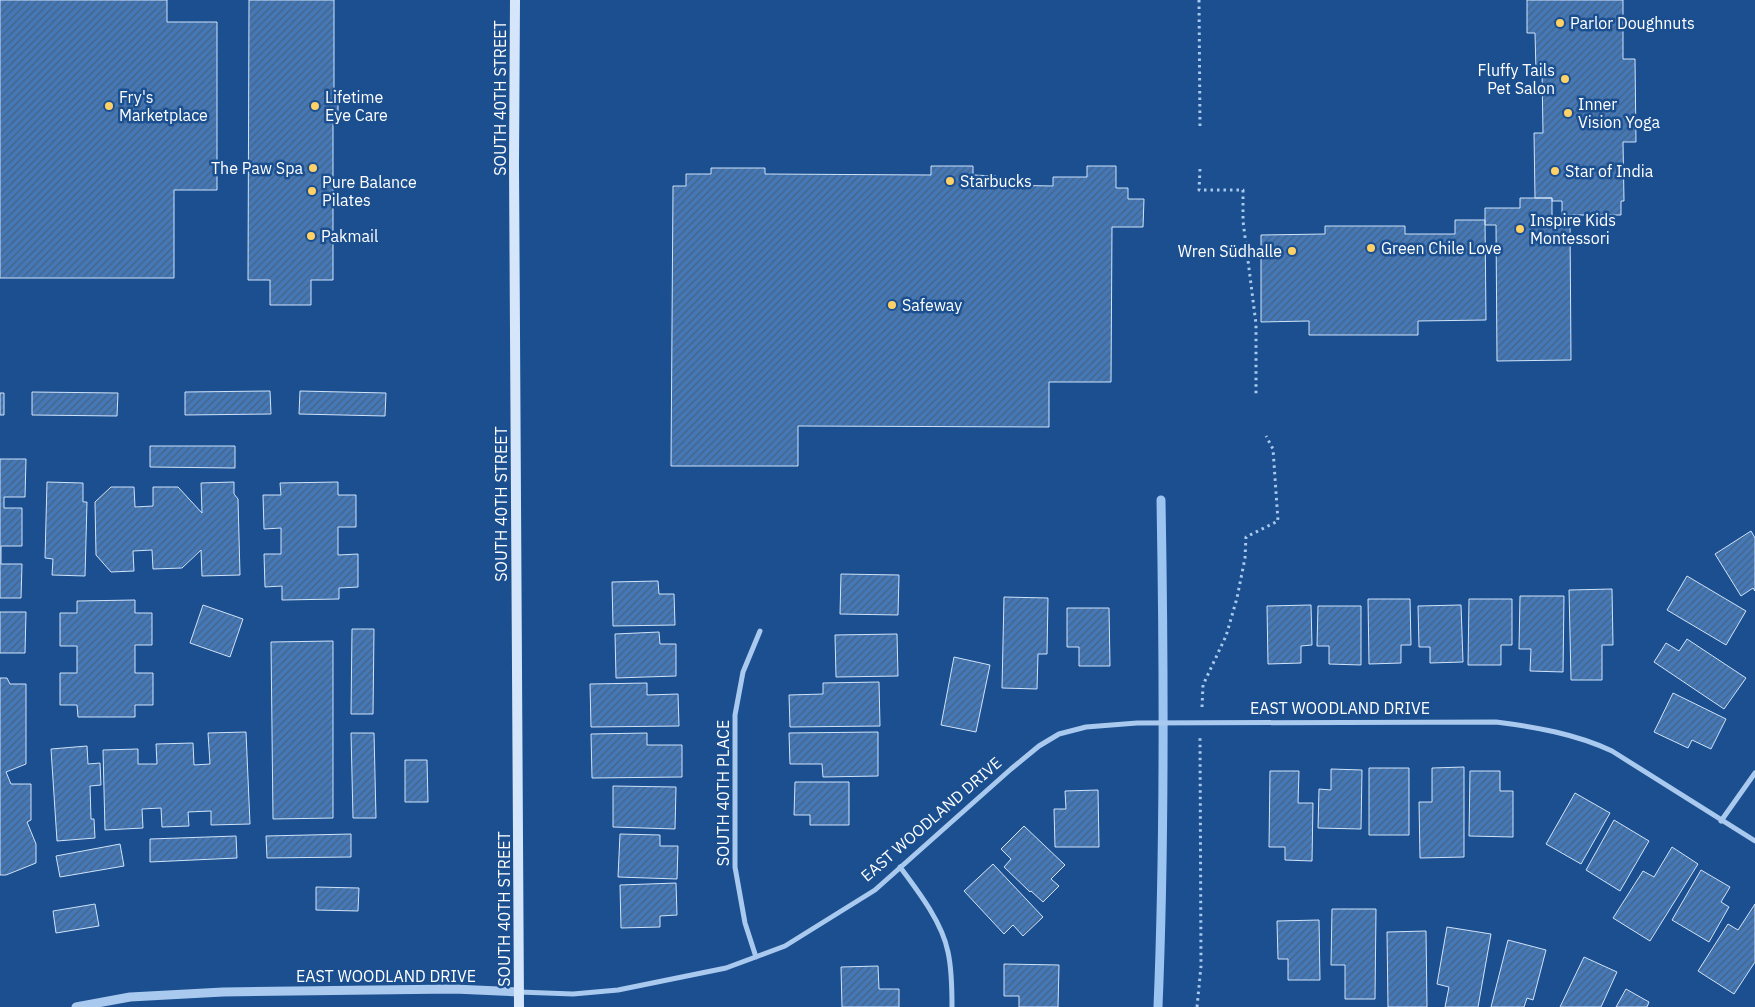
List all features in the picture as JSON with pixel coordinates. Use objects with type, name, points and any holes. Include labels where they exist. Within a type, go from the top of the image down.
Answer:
[{"type":"main road","name":"SOUTH 40TH STREET","points":[[515,0],[514,164],[519,1007]]},
{"type":"street","name":"SOUTH 40TH PLACE","points":[[756,957],[745,924],[735,867],[735,715],[743,672],[760,631]]},
{"type":"street","name":"EAST WOODLAND DRIVE","points":[[76,1007],[130,997],[223,992],[444,990],[573,994],[618,990],[726,968],[785,946],[875,890],[1011,769],[1040,746],[1060,734],[1086,726],[1137,723],[1496,722],[1529,726],[1594,743],[1612,751],[1755,841]]},
{"type":"street","points":[[1721,821],[1755,773]]},
{"type":"street","points":[[900,867],[923,899],[937,924],[948,950],[952,1007]]},
{"type":"path","points":[[1200,0],[1200,128]]},
{"type":"path","points":[[1200,169],[1200,190],[1242,190],[1242,221],[1256,324],[1256,397]]},
{"type":"path","points":[[1197,1007],[1201,966],[1200,724],[1203,685],[1226,636],[1237,598],[1245,558],[1246,537],[1278,521],[1273,450],[1266,436]]},
{"type":"building","name":"Fry's Marketplace","points":[[0,0],[167,0],[167,22],[217,22],[217,190],[174,190],[174,278],[0,278]]},
{"type":"building","points":[[249,0],[334,0],[334,91],[338,91],[338,123],[333,123],[333,280],[311,280],[311,305],[270,305],[270,280],[248,280]]},
{"type":"building","points":[[1527,0],[1623,0],[1623,59],[1635,59],[1636,142],[1623,142],[1624,201],[1621,201],[1621,215],[1562,215],[1562,201],[1552,201],[1552,198],[1535,198],[1534,133],[1543,133],[1542,72],[1536,72],[1535,33],[1527,33]]},
{"type":"building","name":"Safeway","points":[[931,166],[973,166],[973,175],[996,176],[996,185],[1053,186],[1053,177],[1087,177],[1087,166],[1116,166],[1116,188],[1128,188],[1128,199],[1144,199],[1143,227],[1112,227],[1111,382],[1049,382],[1049,427],[798,426],[798,466],[671,466],[673,186],[686,186],[686,174],[711,174],[711,168],[765,168],[765,174],[931,175]]},
{"type":"building","points":[[1520,198],[1552,198],[1552,223],[1570,223],[1571,360],[1497,361],[1496,225],[1485,225],[1485,208],[1520,208]]},
{"type":"building","points":[[1455,220],[1485,220],[1486,320],[1418,321],[1418,335],[1309,335],[1309,321],[1261,322],[1261,235],[1325,234],[1325,226],[1405,226],[1405,234],[1455,234]]},
{"type":"building","points":[[270,391],[271,414],[185,415],[185,392]]},
{"type":"building","points":[[300,391],[386,393],[385,416],[299,414]]},
{"type":"building","points":[[32,392],[118,393],[117,416],[32,415]]},
{"type":"building","points":[[0,393],[4,393],[4,415],[0,415]]},
{"type":"building","points":[[150,446],[235,446],[235,468],[150,467]]},
{"type":"building","points":[[0,459],[26,459],[25,497],[4,497],[4,508],[22,508],[22,546],[1,546],[1,564],[22,564],[21,598],[0,598]]},
{"type":"building","points":[[47,482],[83,483],[83,502],[87,502],[85,576],[52,575],[53,559],[45,558]]},
{"type":"building","points":[[234,482],[234,494],[238,499],[240,575],[202,576],[201,550],[182,568],[153,569],[152,550],[133,551],[134,571],[111,572],[96,555],[95,502],[111,487],[134,487],[135,507],[153,506],[153,487],[178,487],[202,513],[201,483]]},
{"type":"building","points":[[338,482],[338,495],[356,495],[356,527],[338,527],[338,555],[358,554],[358,587],[339,588],[339,599],[282,600],[282,586],[265,587],[264,554],[281,554],[281,528],[264,529],[263,495],[281,495],[280,483]]},
{"type":"building","points":[[1751,531],[1755,538],[1755,591],[1753,588],[1741,596],[1715,554]]},
{"type":"building","points":[[841,574],[899,575],[898,615],[840,614]]},
{"type":"building","points":[[1687,576],[1746,611],[1726,645],[1667,610]]},
{"type":"building","points":[[658,581],[659,594],[674,594],[675,625],[613,626],[612,582]]},
{"type":"building","points":[[1612,589],[1613,645],[1602,645],[1602,680],[1571,680],[1569,590]]},
{"type":"building","points":[[1520,596],[1564,596],[1563,672],[1530,671],[1531,649],[1519,649]]},
{"type":"building","points":[[1004,597],[1048,598],[1047,654],[1038,654],[1037,689],[1002,688]]},
{"type":"building","points":[[1368,599],[1410,599],[1411,645],[1401,645],[1401,663],[1369,664]]},
{"type":"building","points":[[1469,599],[1512,599],[1512,645],[1501,645],[1501,665],[1468,665]]},
{"type":"building","points":[[135,600],[135,613],[152,613],[152,645],[135,645],[135,673],[153,673],[153,705],[135,705],[135,717],[78,717],[77,705],[60,705],[60,673],[77,673],[77,646],[60,646],[60,613],[77,613],[77,601]]},
{"type":"building","points":[[203,605],[243,619],[230,657],[190,643]]},
{"type":"building","points":[[1311,605],[1312,645],[1301,646],[1301,663],[1268,664],[1267,606]]},
{"type":"building","points":[[1461,605],[1463,662],[1430,663],[1430,647],[1419,647],[1418,606]]},
{"type":"building","points":[[1318,606],[1361,606],[1361,665],[1329,664],[1329,646],[1317,646]]},
{"type":"building","points":[[1067,608],[1109,608],[1110,666],[1079,666],[1079,647],[1067,647]]},
{"type":"building","points":[[0,612],[26,612],[25,653],[0,653]]},
{"type":"building","points":[[352,629],[374,629],[373,714],[351,714]]},
{"type":"building","points":[[659,632],[660,644],[676,644],[676,676],[616,678],[615,634]]},
{"type":"building","points":[[897,634],[898,676],[836,677],[835,635]]},
{"type":"building","points":[[1687,639],[1746,678],[1724,709],[1654,662],[1666,643],[1679,651]]},
{"type":"building","points":[[333,641],[333,818],[273,819],[271,642]]},
{"type":"building","points":[[954,657],[990,665],[976,732],[941,725]]},
{"type":"building","points":[[0,678],[7,678],[10,684],[26,684],[26,764],[6,772],[11,784],[31,784],[31,820],[27,822],[36,844],[36,863],[6,875],[0,875]]},
{"type":"building","points":[[879,682],[880,726],[790,727],[789,695],[823,694],[823,683]]},
{"type":"building","points":[[647,683],[647,695],[678,694],[679,726],[591,727],[590,684]]},
{"type":"building","points":[[1673,693],[1726,719],[1711,749],[1692,740],[1688,748],[1654,732]]},
{"type":"building","points":[[246,732],[250,824],[211,825],[211,811],[188,812],[189,826],[162,827],[161,808],[142,809],[143,828],[105,830],[103,750],[138,749],[138,764],[157,764],[156,744],[193,743],[194,765],[210,764],[208,733]]},
{"type":"building","points":[[878,732],[878,776],[823,777],[822,764],[790,764],[789,733]]},
{"type":"building","points":[[351,733],[374,733],[376,818],[353,818]]},
{"type":"building","points":[[647,733],[647,745],[682,745],[682,777],[592,778],[591,734]]},
{"type":"building","points":[[87,746],[88,764],[100,763],[101,785],[90,786],[91,819],[94,819],[95,838],[57,841],[51,749]]},
{"type":"building","points":[[405,760],[427,760],[428,802],[405,802]]},
{"type":"building","points":[[1464,767],[1464,857],[1420,858],[1419,802],[1432,802],[1432,768]]},
{"type":"building","points":[[1369,768],[1409,768],[1409,835],[1369,835]]},
{"type":"building","points":[[1331,769],[1362,770],[1361,829],[1318,828],[1319,789],[1331,790]]},
{"type":"building","points":[[1270,771],[1299,771],[1298,803],[1313,803],[1312,861],[1285,860],[1285,847],[1269,847]]},
{"type":"building","points":[[1470,771],[1500,771],[1500,791],[1513,791],[1513,837],[1469,836]]},
{"type":"building","points":[[795,782],[849,782],[849,825],[810,825],[810,815],[794,815]]},
{"type":"building","points":[[613,786],[676,787],[675,829],[613,827]]},
{"type":"building","points":[[1098,790],[1099,847],[1055,847],[1054,809],[1066,809],[1065,791]]},
{"type":"building","points":[[1575,793],[1610,813],[1581,864],[1546,844]]},
{"type":"building","points":[[1614,820],[1649,841],[1620,891],[1586,870]]},
{"type":"building","points":[[1024,826],[1065,865],[1051,879],[1059,886],[1043,902],[1004,867],[1011,859],[1001,849]]},
{"type":"building","points":[[351,834],[351,857],[267,858],[266,836]]},
{"type":"building","points":[[620,834],[660,835],[660,846],[678,846],[677,879],[618,877]]},
{"type":"building","points":[[236,836],[237,858],[150,862],[150,839]]},
{"type":"building","points":[[120,844],[124,866],[60,877],[56,856]]},
{"type":"building","points":[[1672,847],[1698,864],[1650,941],[1613,918],[1643,871],[1654,877]]},
{"type":"building","points":[[993,864],[1043,917],[1023,936],[1013,925],[1004,934],[964,891]]},
{"type":"building","points":[[1701,870],[1730,887],[1721,902],[1729,907],[1709,942],[1672,920]]},
{"type":"building","points":[[676,883],[677,915],[660,916],[660,927],[621,928],[620,885]]},
{"type":"building","points":[[316,887],[359,888],[358,911],[316,910]]},
{"type":"building","points":[[95,904],[99,926],[56,933],[53,911]]},
{"type":"building","points":[[1755,904],[1755,962],[1734,994],[1698,971],[1728,924],[1738,930]]},
{"type":"building","points":[[1332,909],[1376,909],[1375,999],[1345,999],[1345,965],[1331,965]]},
{"type":"building","points":[[1319,920],[1320,980],[1288,980],[1288,959],[1278,959],[1277,921]]},
{"type":"building","points":[[1447,927],[1491,934],[1478,1007],[1445,1007],[1449,987],[1437,984]]},
{"type":"building","points":[[1426,931],[1427,1007],[1388,1007],[1387,932]]},
{"type":"building","points":[[1508,940],[1546,950],[1533,1000],[1527,998],[1524,1007],[1491,1007]]},
{"type":"building","points":[[1584,957],[1617,972],[1601,1007],[1560,1007]]},
{"type":"building","points":[[1004,964],[1059,965],[1058,1007],[1019,1007],[1019,996],[1004,996]]},
{"type":"building","points":[[878,966],[879,989],[899,989],[899,1007],[842,1007],[841,967]]},
{"type":"building","points":[[1626,989],[1649,1002],[1647,1007],[1616,1007]]},
{"type":"waterway","points":[[1158,1007],[1163,754],[1161,500]]},
{"type":"place","name":"Parlor Doughnuts","points":[[1560,23]]},
{"type":"place","name":"Fluffy Tails Pet Salon","points":[[1565,79]]},
{"type":"place","name":"Fry's Marketplace","points":[[109,106]]},
{"type":"place","name":"Lifetime Eye Care","points":[[315,106]]},
{"type":"place","name":"Inner Vision Yoga","points":[[1568,113]]},
{"type":"place","name":"The Paw Spa","points":[[313,168]]},
{"type":"place","name":"Star of India","points":[[1555,171]]},
{"type":"place","name":"Starbucks","points":[[950,181]]},
{"type":"place","name":"Pure Balance Pilates","points":[[312,191]]},
{"type":"place","name":"Inspire Kids Montessori","points":[[1520,229]]},
{"type":"place","name":"Pakmail","points":[[311,236]]},
{"type":"place","name":"Green Chile Love","points":[[1371,248]]},
{"type":"place","name":"Wren Südhalle","points":[[1292,251]]},
{"type":"place","name":"Safeway","points":[[892,305]]}]
